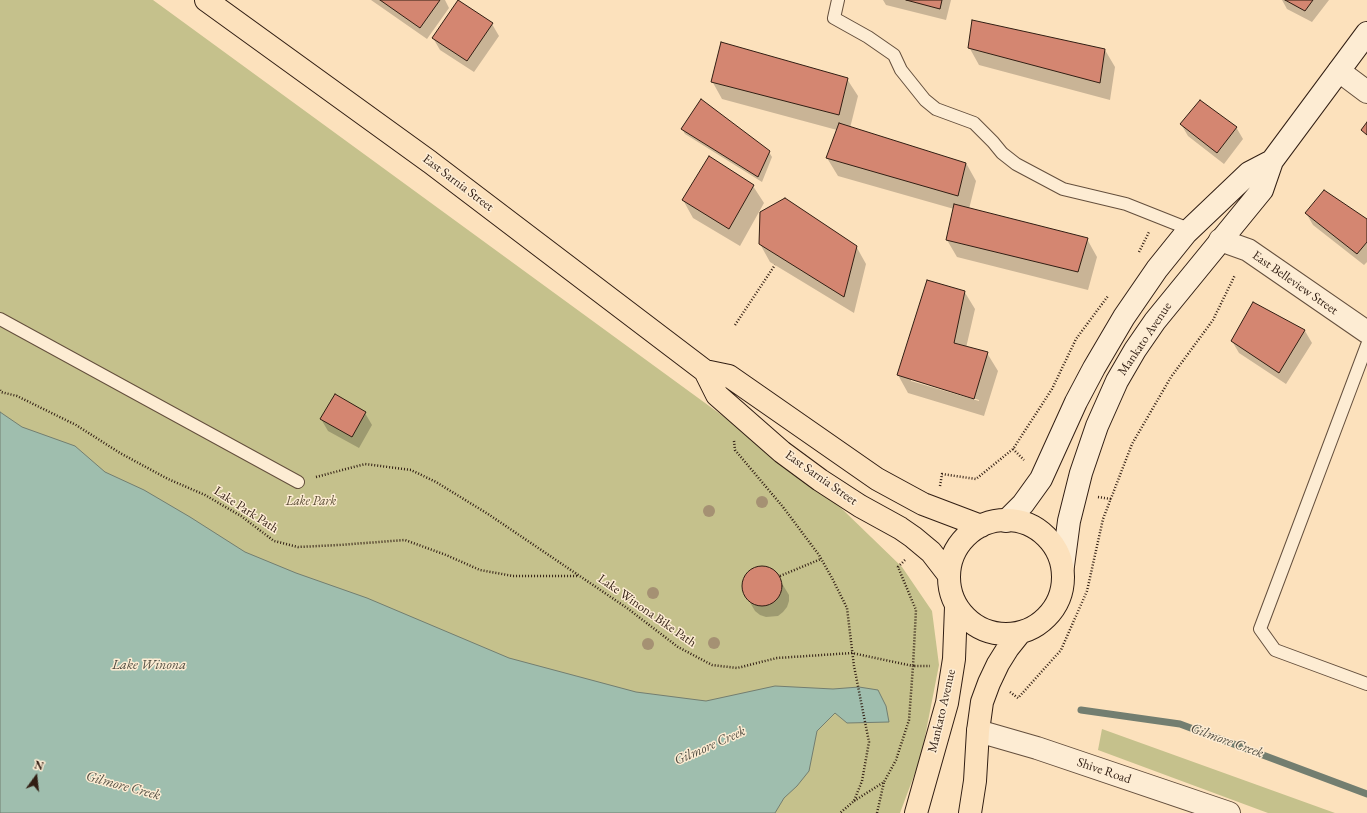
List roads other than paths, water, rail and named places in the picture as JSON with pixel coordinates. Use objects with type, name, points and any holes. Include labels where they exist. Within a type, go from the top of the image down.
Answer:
[{"type":"main road","name":"East Sarnia Street","points":[[206,0],[430,162],[705,371],[718,395],[782,452],[820,480],[860,506],[914,537],[931,552],[948,574]]},
{"type":"main road","name":"Mankato Avenue","points":[[956,607],[968,619],[984,629],[1002,633],[1020,633],[1035,626],[1047,617],[1056,606],[1062,592],[1062,566],[1069,521],[1081,473],[1097,426],[1117,381],[1135,350],[1155,321],[1262,190],[1272,161],[1367,33]]},
{"type":"main road","points":[[1339,71],[1367,92]]},
{"type":"main road","name":"Mankato Avenue","points":[[1006,520],[1023,504],[1040,479],[1076,402],[1094,368],[1124,317],[1157,269],[1189,229],[1249,172],[1272,161]]},
{"type":"main road","name":"East Belleview Street","points":[[1220,240],[1248,250],[1367,332]]},
{"type":"main road","name":"East Sarnia Street","points":[[705,371],[729,376],[877,479],[923,504],[981,526]]},
{"type":"main road","name":"Mankato Avenue","points":[[916,813],[947,703],[954,659],[956,607],[950,591],[948,574],[951,559],[957,545],[967,534],[981,526],[990,522],[1006,520],[1024,524],[1044,535],[1057,552],[1062,566]]},
{"type":"main road","name":"Mankato Avenue","points":[[970,813],[982,702],[1001,658],[1020,633]]},
{"type":"main road","name":"Shive Road","points":[[978,731],[1038,748],[1229,813]]},
{"type":"lane","points":[[838,0],[834,18],[868,37],[894,54],[902,70],[925,100],[936,109],[974,123],[1002,153],[1016,164],[1063,189],[1126,204],[1189,229]]},
{"type":"lane","points":[[0,319],[298,482]]},
{"type":"lane","points":[[1367,345],[1260,629],[1275,650],[1367,684]]},
{"type":"water","name":"Lake Winona","points":[[0,412],[22,427],[75,446],[105,472],[144,490],[245,552],[296,573],[367,598],[509,658],[636,692],[706,701],[775,686],[833,689],[859,687],[878,690],[886,706],[889,722],[847,723],[835,713],[817,731],[809,771],[797,786],[784,798],[775,813],[0,813]]},
{"type":"waterway","name":"Gilmore Creek","points":[[1081,710],[1180,724],[1367,794]]},
{"type":"park label","name":"Lake Park","points":[[311,501]]}]
